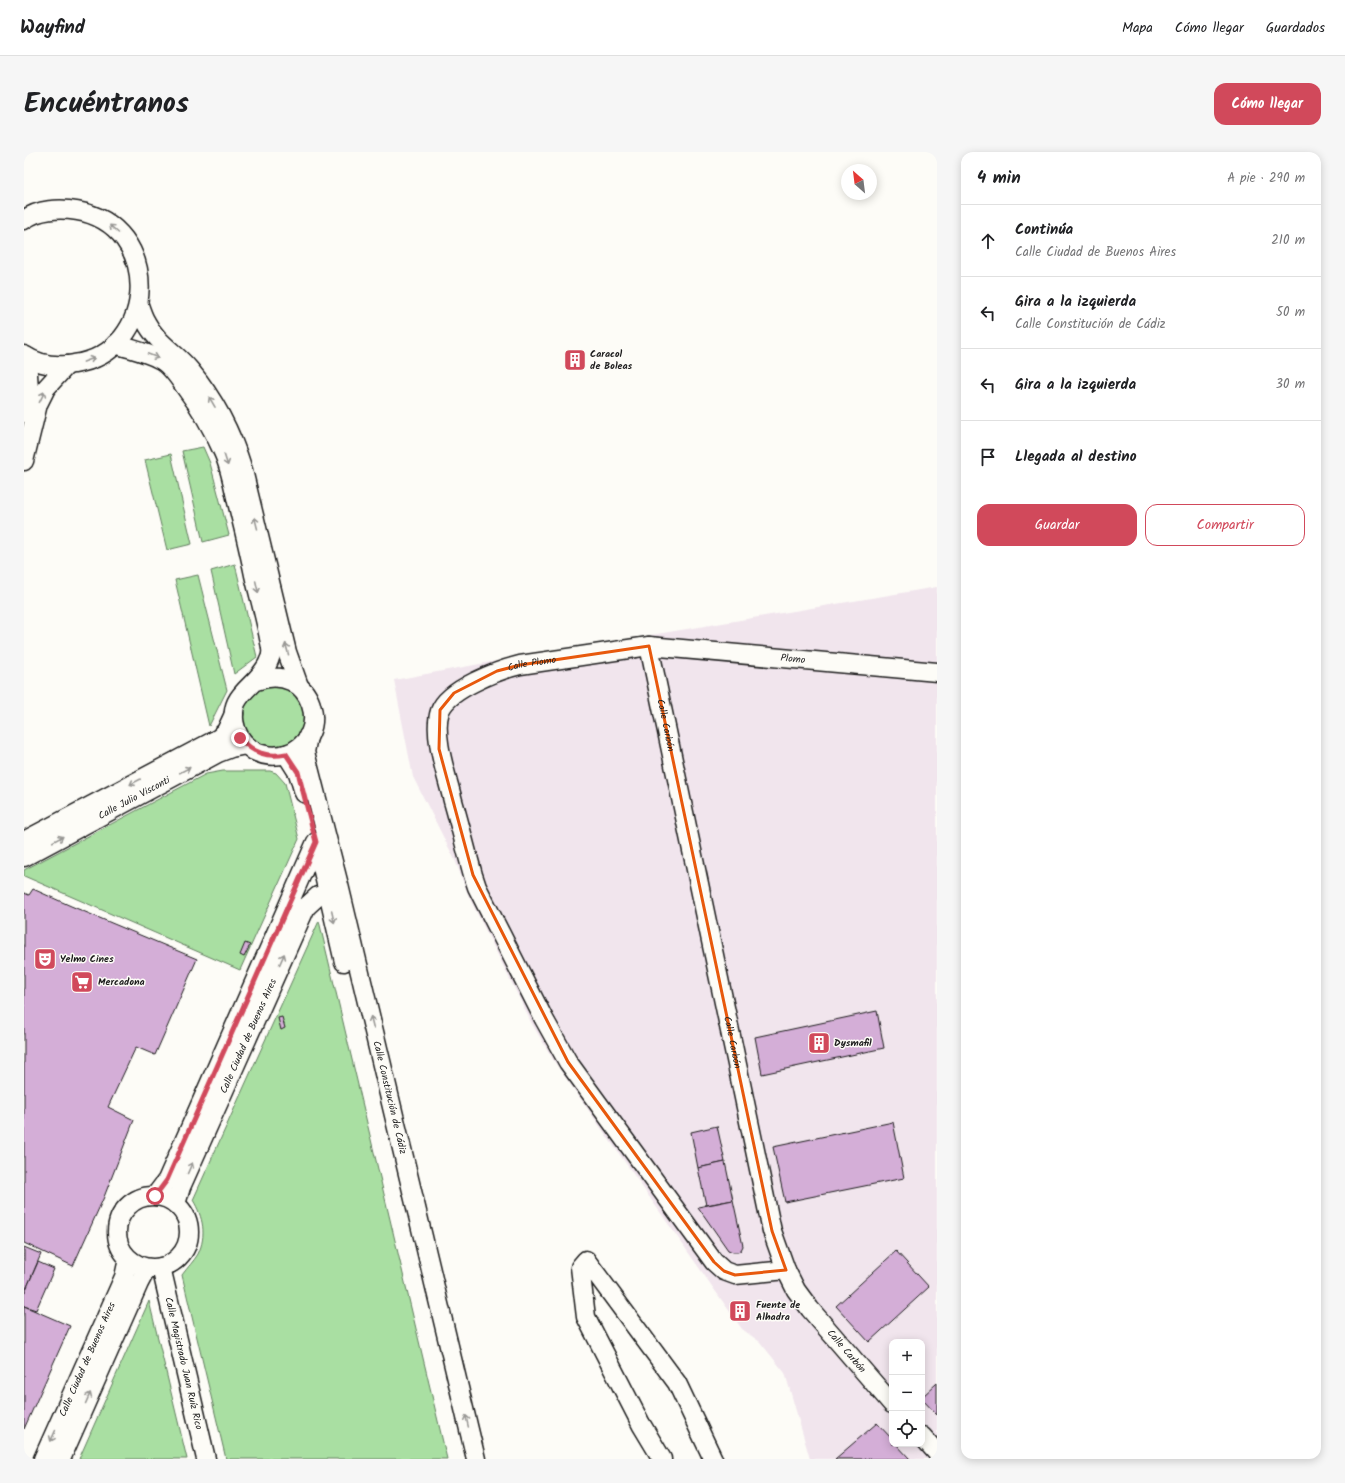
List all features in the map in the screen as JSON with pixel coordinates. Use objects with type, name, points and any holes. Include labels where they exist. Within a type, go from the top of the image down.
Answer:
[{"type":"street","points":[[24,413],[29,391],[26,356],[40,362],[53,365],[67,365],[93,359],[105,353],[126,333],[139,305],[141,290],[140,275],[130,247],[121,235],[110,225],[97,217],[68,209],[53,210],[28,216]]},
{"type":"street","points":[[139,305],[146,322],[156,336],[189,369],[210,398],[236,448],[243,470],[287,652],[300,686],[310,701],[313,713],[312,725],[308,736],[301,745],[286,754],[269,756],[253,750],[246,745],[237,731],[234,714],[238,698],[249,685],[265,678],[276,677],[285,678],[300,686]]},
{"type":"street","points":[[116,344],[160,359],[176,374],[195,400],[210,425],[223,453],[232,478],[272,656],[256,681]]},
{"type":"street","points":[[24,461],[38,404],[46,388],[67,365]]},
{"type":"street","name":"Plomo","points":[[649,646],[937,672]]},
{"type":"street","name":"Calle Plomo","points":[[649,646],[520,664],[497,671],[454,693],[446,701],[440,710],[438,722],[440,749],[473,875],[544,1019],[568,1062],[714,1262],[724,1271],[736,1274],[786,1270]]},
{"type":"street","name":"Calle Carbón","points":[[649,646],[772,1231],[786,1270],[796,1290],[810,1309],[889,1401]]},
{"type":"street","name":"Calle Julio Visconti","points":[[24,841],[219,738],[226,731],[234,714]]},
{"type":"street","name":"Calle Constitución de Cádiz","points":[[308,736],[305,752],[334,890],[385,1121],[464,1459]]},
{"type":"street","name":"Calle Julio Visconti","points":[[24,857],[218,753],[231,748],[246,745]]},
{"type":"street","name":"Calle Constitución de Cádiz","points":[[286,754],[298,772],[316,842],[334,890],[476,1459]]},
{"type":"street","name":"Calle Ciudad de Buenos Aires","points":[[155,1196],[167,1180],[316,842]]},
{"type":"street","name":"Calle Ciudad de Buenos Aires","points":[[176,1204],[185,1179],[306,907],[318,896],[334,890]]},
{"type":"street","points":[[155,1196],[170,1200],[176,1204],[185,1215],[189,1227],[188,1241],[183,1253],[173,1262],[154,1268],[137,1265],[128,1259],[121,1250],[117,1240],[116,1229],[119,1218],[125,1208],[134,1201],[144,1197],[155,1196]]},
{"type":"street","name":"Calle Ciudad de Buenos Aires","points":[[43,1459],[124,1277],[128,1259]]},
{"type":"street","points":[[662,1459],[641,1424],[586,1317],[580,1267],[586,1260],[677,1383],[713,1459]]},
{"type":"street","name":"Calle Ciudad de Buenos Aires","points":[[61,1459],[139,1283],[154,1268]]},
{"type":"street","name":"Calle Magistrado Juan Ruíz Rico","points":[[154,1268],[206,1459]]},
{"type":"street","points":[[925,1439],[937,1453]]},
{"type":"highlighted area","points":[[649,646],[772,1231],[786,1270],[735,1275],[724,1271],[714,1262],[568,1062],[473,875],[439,749],[440,710],[454,693],[497,671],[520,665]]},
{"type":"shaded area","points":[[937,587],[937,1459],[810,1459],[785,1373],[760,1342],[742,1329],[554,1061],[532,1024],[469,897],[455,860],[413,777],[394,680],[496,661]]},
{"type":"green space","points":[[203,447],[210,463],[229,535],[203,542],[182,451]]},
{"type":"green space","points":[[171,454],[192,544],[167,550],[145,460]]},
{"type":"green space","points":[[235,564],[257,657],[234,674],[211,571]]},
{"type":"green space","points":[[198,575],[227,690],[209,726],[175,580]]},
{"type":"green space","points":[[273,686],[285,688],[295,695],[302,705],[304,717],[302,729],[295,739],[285,746],[273,748],[261,746],[251,739],[244,729],[242,717],[244,705],[251,695],[261,688]]},
{"type":"green space","points":[[223,771],[270,771],[276,773],[285,783],[299,839],[240,970],[24,876],[24,870],[206,774]]},
{"type":"green space","points":[[319,921],[447,1459],[226,1459],[182,1275],[195,1259],[201,1247],[203,1226],[193,1200]]},
{"type":"green space","points":[[149,1301],[187,1459],[79,1459]]},
{"type":"building","points":[[33,889],[197,959],[155,1055],[136,1047],[108,1107],[134,1120],[104,1197],[73,1266],[24,1243],[24,893],[29,895]]},
{"type":"building","points":[[245,943],[250,945],[244,957],[240,955]]},
{"type":"building","name":"Dysmafil","points":[[877,1011],[884,1048],[762,1074],[755,1037]]},
{"type":"building","points":[[282,1017],[285,1028],[281,1030],[278,1018]]},
{"type":"building","points":[[893,1122],[904,1178],[785,1202],[773,1147]]},
{"type":"building","points":[[717,1126],[725,1162],[698,1168],[691,1132]]},
{"type":"building","points":[[725,1162],[733,1200],[706,1205],[698,1168]]},
{"type":"building","points":[[733,1200],[743,1246],[738,1252],[728,1250],[698,1207]]},
{"type":"building","points":[[24,1247],[41,1254],[24,1294]]},
{"type":"building","points":[[896,1251],[929,1287],[869,1342],[836,1306]]},
{"type":"building","points":[[38,1262],[54,1269],[36,1310],[24,1306],[24,1294]]},
{"type":"building","name":"Fuente de Alhadra","points":[[740,1304],[744,1306],[746,1310],[744,1314],[740,1316],[736,1314],[734,1310],[736,1306]]},
{"type":"building","points":[[24,1306],[70,1326],[24,1429]]},
{"type":"building","points":[[937,1383],[937,1415],[925,1402],[925,1394]]},
{"type":"building","points":[[877,1423],[889,1436],[889,1447],[899,1447],[910,1459],[835,1459]]},
{"type":"place","name":"Caracol de Boleas","points":[[575,360]]},
{"type":"place","name":"Yelmo Cines","points":[[45,959]]},
{"type":"place","name":"Mercadona","points":[[82,982]]},
{"type":"place","name":"Dysmafil","points":[[819,1043]]},
{"type":"place","name":"Fuente de Alhadra","points":[[740,1311]]},
{"type":"route","points":[[155,1196],[167,1180],[316,842],[303,786],[298,772],[286,754],[278,756],[260,754],[246,745],[240,738]]}]
